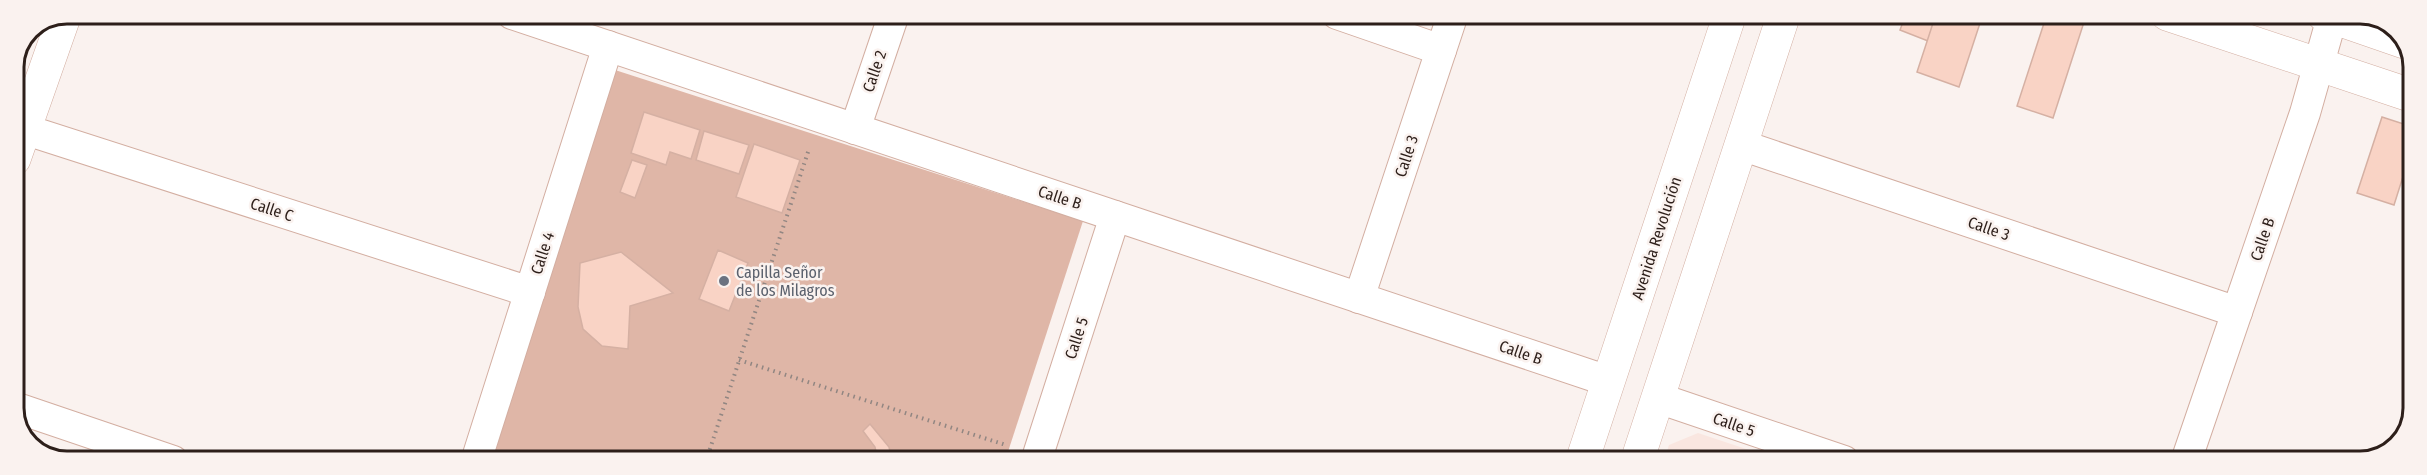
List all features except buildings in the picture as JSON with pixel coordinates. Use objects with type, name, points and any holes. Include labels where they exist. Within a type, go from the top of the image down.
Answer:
[{"type":"main road","name":"Avenida Revolución","points":[[1585,451],[1727,24]]},
{"type":"main road","points":[[1640,451],[1781,24]]},
{"type":"main road","points":[[2197,24],[2403,93]]},
{"type":"main road","points":[[2355,24],[2390,37]]},
{"type":"main road","points":[[24,120],[61,25]]},
{"type":"street","name":"Calle B","points":[[542,24],[1608,381]]},
{"type":"street","name":"Calle 2","points":[[855,129],[891,24]]},
{"type":"street","points":[[1366,24],[1441,50]]},
{"type":"street","name":"Calle 3","points":[[1359,298],[1450,24]]},
{"type":"street","name":"Calle B","points":[[2189,451],[2320,65],[2328,24]]},
{"type":"street","name":"Calle 4","points":[[479,451],[608,46]]},
{"type":"street","name":"Calle C","points":[[24,140],[530,292]]},
{"type":"street","name":"Calle 3","points":[[1741,145],[2237,312]]},
{"type":"street","name":"Calle 5","points":[[1045,451],[1115,216]]},
{"type":"street","name":"Calle 5","points":[[1658,398],[1814,451]]},
{"type":"street","points":[[24,410],[144,451]]},
{"type":"path","points":[[709,451],[819,117]]},
{"type":"path","points":[[739,360],[1022,451]]},
{"type":"path","points":[[1004,451],[1006,445]]},
{"type":"shaded area","points":[[615,70],[1083,221],[1008,451],[493,451]]},
{"type":"shaded area","points":[[1698,433],[1752,451],[1667,451],[1669,445]]},
{"type":"place","name":"Capilla Señor de los Milagros","points":[[724,281]]}]
